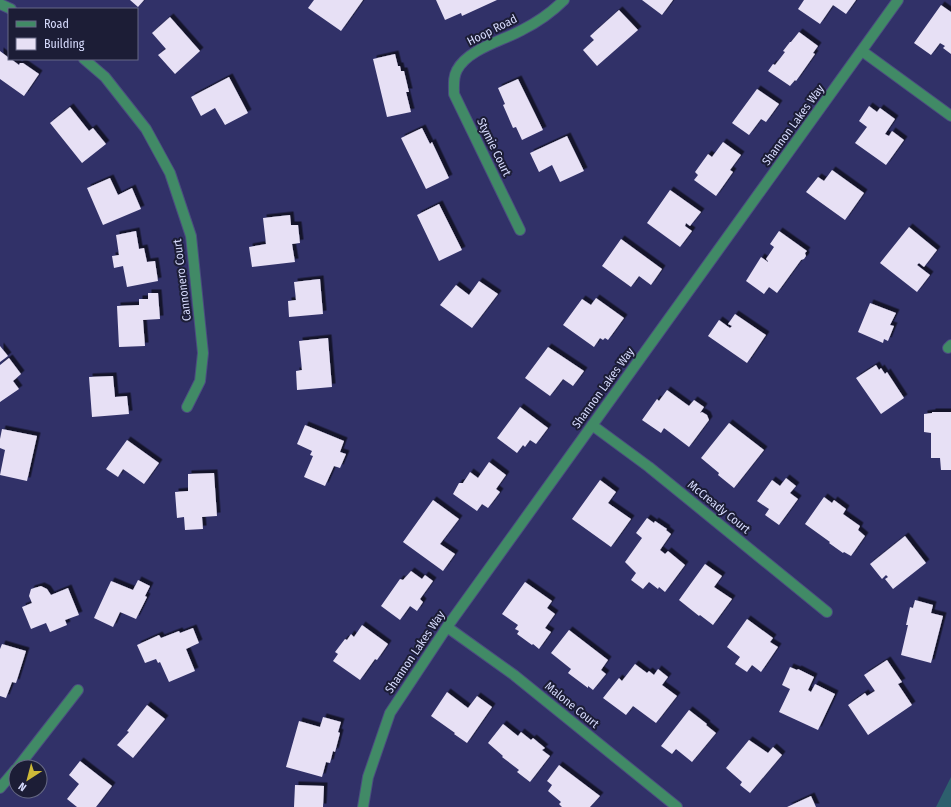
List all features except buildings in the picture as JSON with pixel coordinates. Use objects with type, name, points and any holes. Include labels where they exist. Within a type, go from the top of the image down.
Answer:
[{"type":"street","name":"Hoop Road","points":[[456,73],[458,68],[470,55],[522,30],[558,6],[564,0]]},
{"type":"street","name":"Shannon Lakes Way","points":[[363,807],[368,777],[390,713],[447,627],[898,0]]},
{"type":"street","points":[[862,51],[951,116]]},
{"type":"street","name":"Cannonero Court","points":[[85,60],[105,77],[146,129],[170,173],[191,236],[203,353],[200,381],[186,407]]},
{"type":"street","name":"Stymie Court","points":[[456,73],[454,94],[520,230]]},
{"type":"street","name":"McCready Court","points":[[592,426],[649,467],[828,612]]},
{"type":"street","name":"Malone Court","points":[[447,627],[514,675],[677,807]]},
{"type":"street","points":[[24,759],[78,690]]},
{"type":"street","points":[[0,788],[8,779]]},
{"type":"water","points":[[951,777],[951,807],[936,807]]}]
